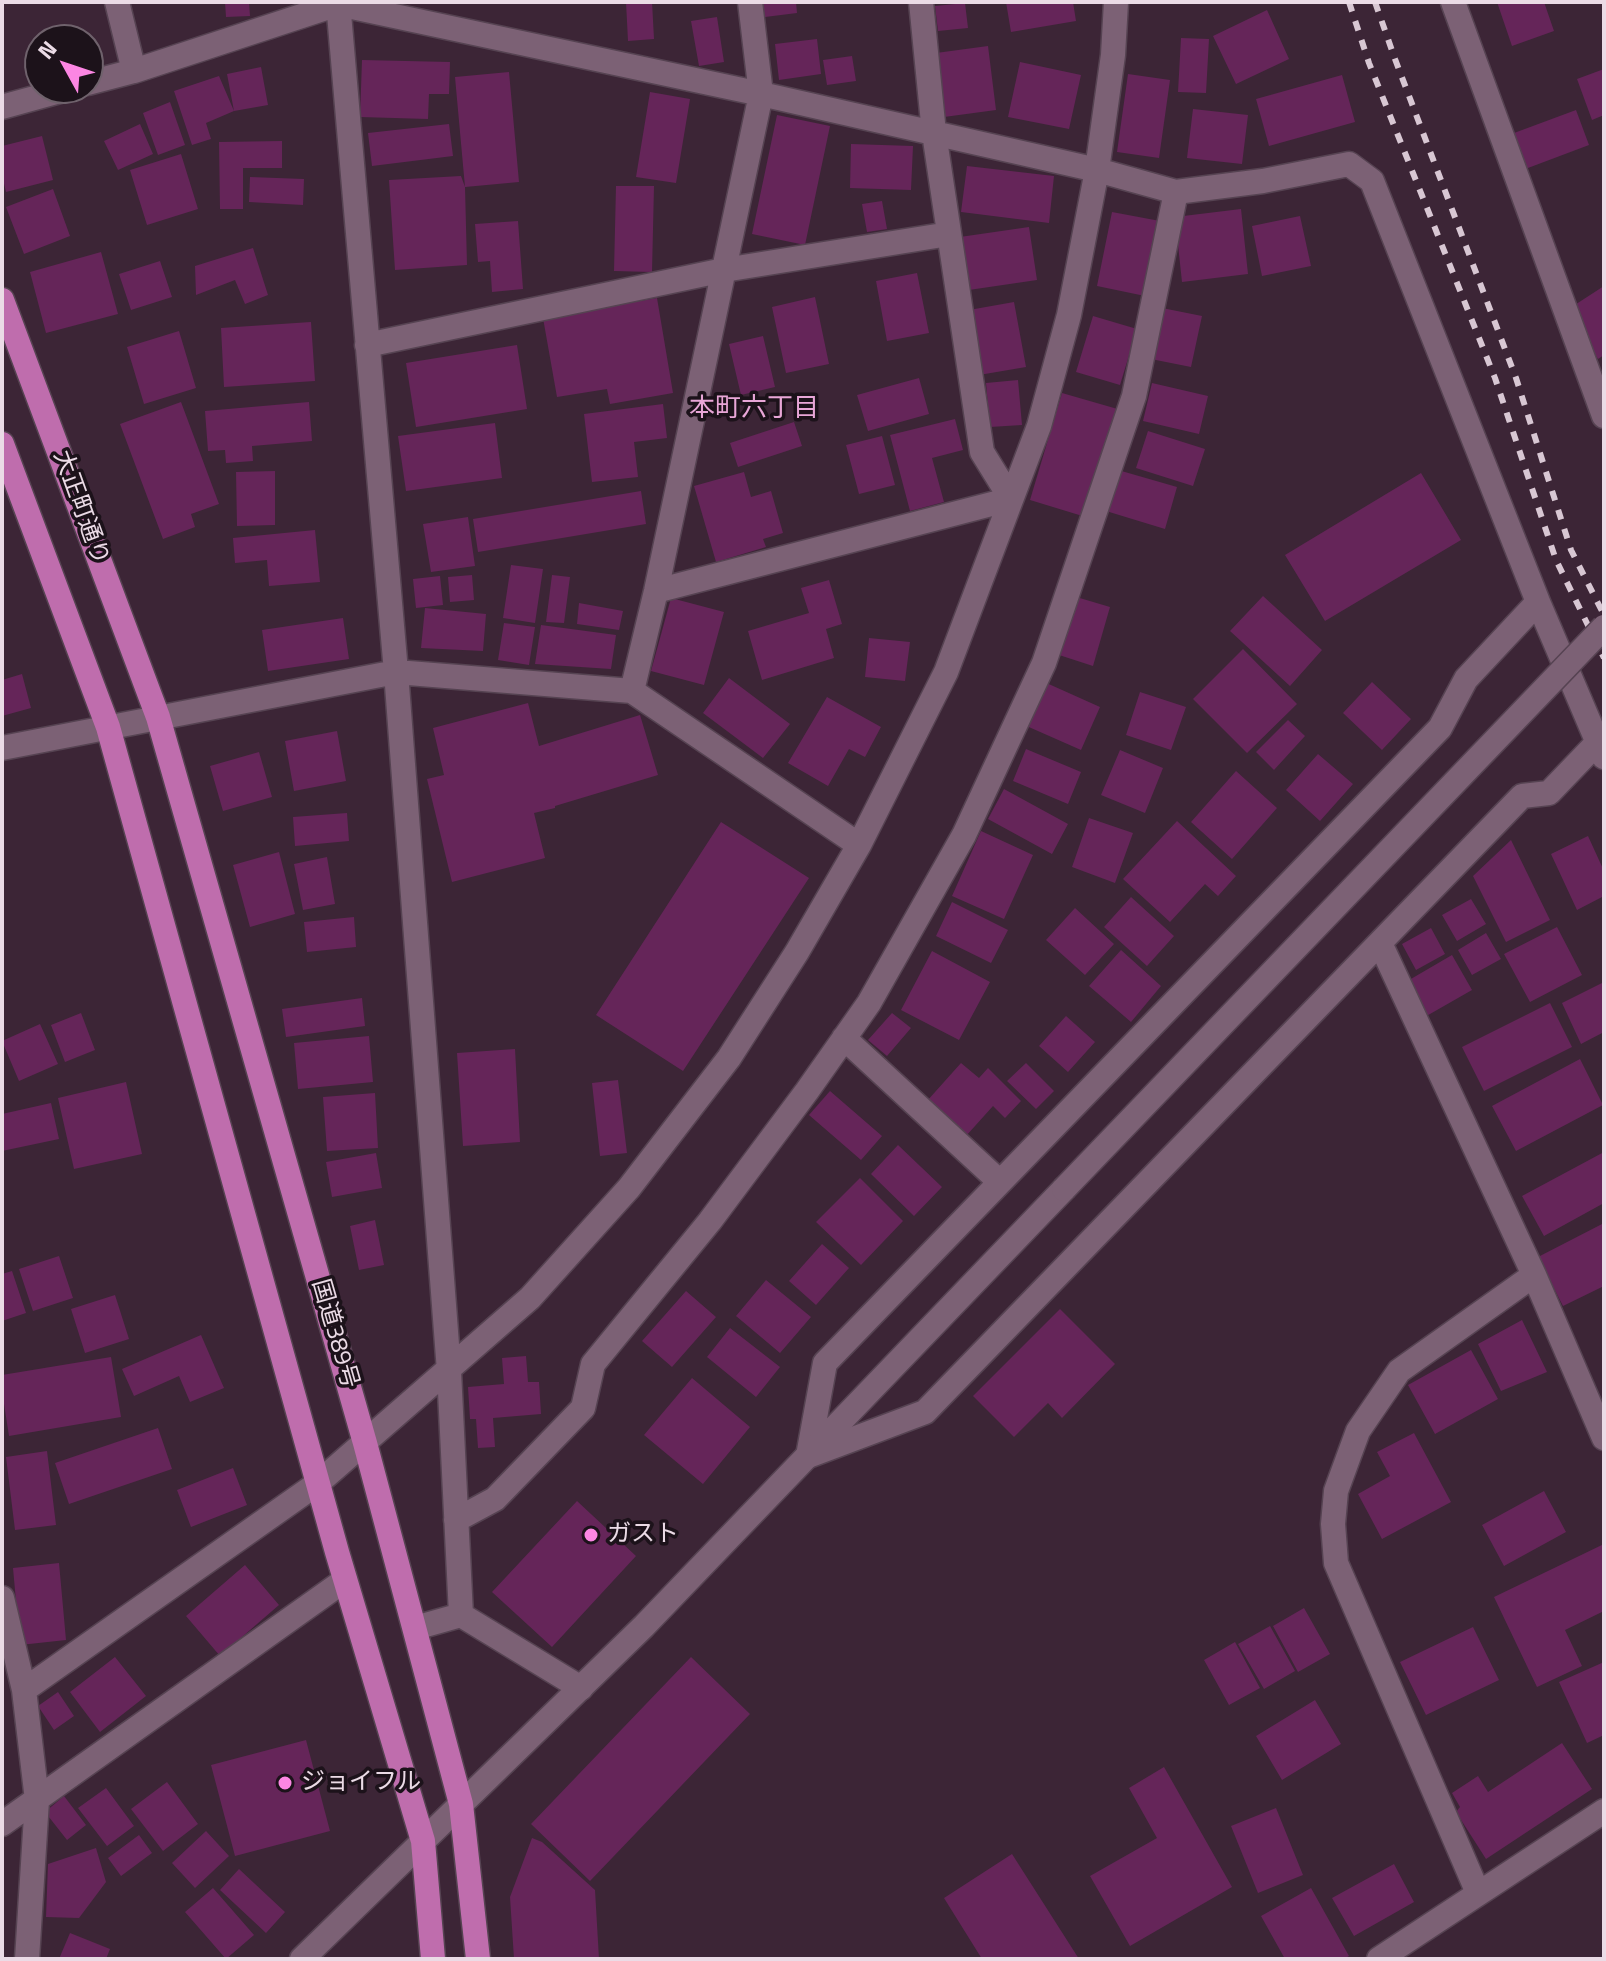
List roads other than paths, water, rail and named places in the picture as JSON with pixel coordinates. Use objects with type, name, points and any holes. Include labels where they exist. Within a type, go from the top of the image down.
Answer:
[{"type":"highway","name":"大正町通り","points":[[2,300],[158,717]]},
{"type":"highway","name":"大正町通り","points":[[2,444],[108,727]]},
{"type":"highway","name":"国道389号","points":[[158,717],[365,1443],[461,1804],[478,1959]]},
{"type":"highway","points":[[108,727],[345,1580],[423,1841],[433,1959]]},
{"type":"street","points":[[117,2],[134,71]]},
{"type":"street","points":[[632,691],[761,94],[750,2]]},
{"type":"street","points":[[921,2],[934,133],[982,452],[1011,499]]},
{"type":"street","points":[[24,1690],[318,1483],[449,1371],[530,1298],[629,1188],[729,1058],[797,952],[859,845],[946,672],[1039,426],[1069,315],[1097,170],[1113,55],[1116,2]]},
{"type":"street","points":[[1453,2],[1604,416]]},
{"type":"street","points":[[338,3],[396,672],[449,1371],[461,1615]]},
{"type":"street","points":[[104,79],[338,3],[934,133],[1097,170],[1176,192],[1263,181],[1349,164],[1372,181],[1538,602],[1601,750],[1549,793],[1522,796],[925,1412],[808,1456]]},
{"type":"street","points":[[2,107],[24,101]]},
{"type":"street","points":[[456,1520],[495,1499],[583,1408],[593,1364],[710,1221],[869,1003],[964,835],[1044,663],[1134,396],[1176,192]]},
{"type":"street","points":[[367,345],[724,270],[949,234]]},
{"type":"street","points":[[656,591],[1011,499]]},
{"type":"street","points":[[808,1456],[825,1363],[1440,728],[1466,679],[1538,602]]},
{"type":"street","points":[[302,1959],[644,1626],[1604,627]]},
{"type":"street","points":[[2,748],[396,672],[632,691],[859,845]]},
{"type":"street","points":[[1380,943],[1534,1275],[1604,1438]]},
{"type":"street","points":[[844,1038],[1000,1182]]},
{"type":"street","points":[[1478,1893],[1336,1563],[1333,1524],[1336,1491],[1358,1431],[1399,1371],[1534,1275]]},
{"type":"street","points":[[2,1824],[345,1580]]},
{"type":"street","points":[[2,1598],[24,1690],[37,1800],[27,1959]]},
{"type":"street","points":[[415,1628],[461,1615],[581,1688]]},
{"type":"street","points":[[2,1675],[24,1690]]},
{"type":"street","points":[[1379,1959],[1604,1811]]},
{"type":"railway","points":[[1349,2],[1369,63],[1495,378],[1556,560],[1604,658]]},
{"type":"railway","points":[[1375,2],[1516,378],[1571,550],[1604,615]]},
{"type":"place","name":"ガスト","points":[[591,1535]]},
{"type":"place","name":"ジョイフル","points":[[285,1783]]},
{"type":"district","name":"本町六丁目","points":[[754,410]]}]
